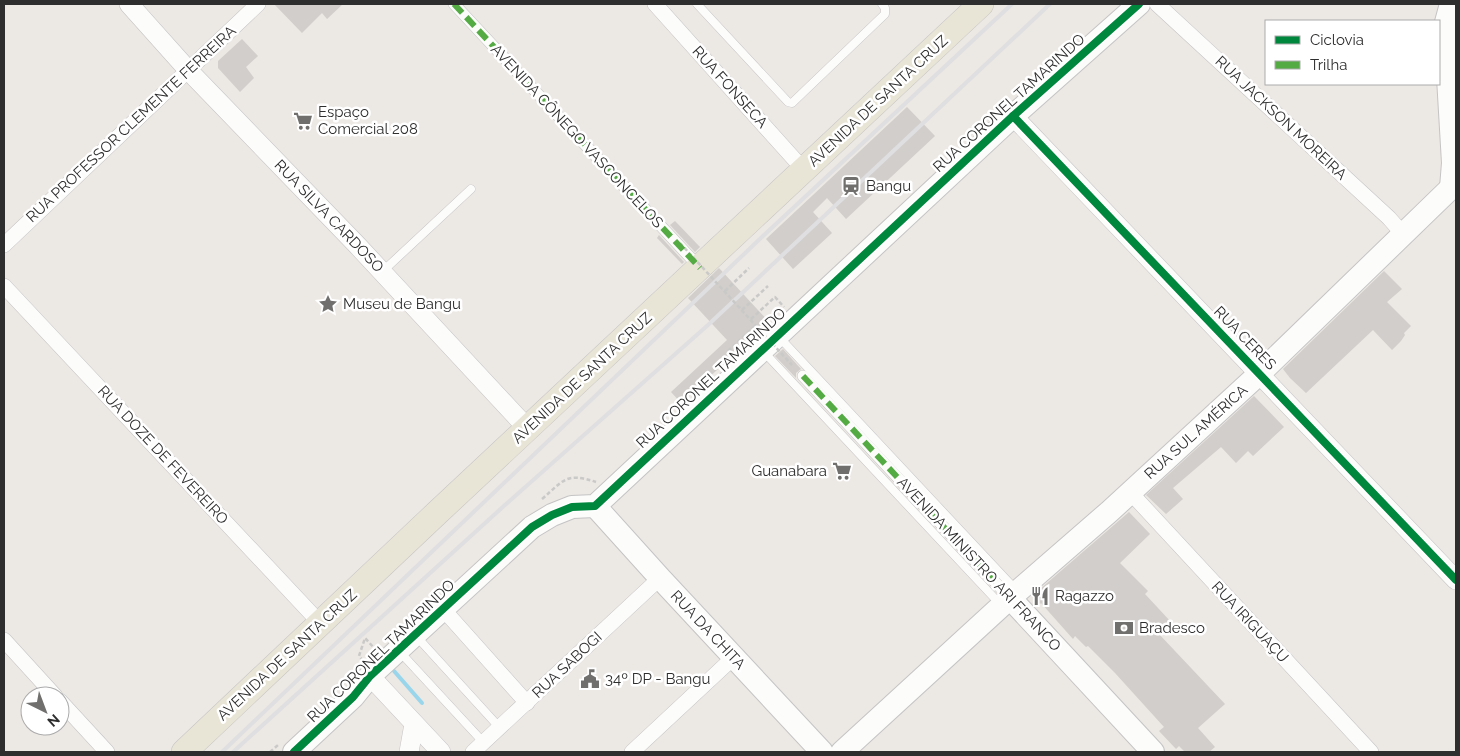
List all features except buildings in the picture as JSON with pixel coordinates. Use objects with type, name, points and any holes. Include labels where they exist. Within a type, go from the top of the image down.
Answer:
[{"type":"main road","name":"AVENIDA DE SANTA CRUZ","points":[[184,752],[981,4]]},
{"type":"main road","name":"RUA CORONEL TAMARINDO","points":[[290,745],[353,697],[370,676],[532,527],[572,506],[595,506],[768,339],[1138,4]]},
{"type":"main road","name":"RUA SUL AMÉRICA","points":[[842,752],[1109,512],[1259,374],[1454,186],[1445,26],[1451,4]]},
{"type":"main road","name":"RUA DA CHITA","points":[[595,506],[822,752]]},
{"type":"main road","name":"AVENIDA MINISTRO ARI FRANCO","points":[[1010,599],[1153,752]]},
{"type":"street","name":"RUA SILVA CARDOSO","points":[[130,4],[188,70],[382,271],[528,429]]},
{"type":"street","name":"RUA PROFESSOR CLEMENTE FERREIRA","points":[[4,245],[258,4]]},
{"type":"street","name":"AVENIDA CÔNEGO VASCONCELOS","points":[[454,4],[700,268]]},
{"type":"street","name":"RUA FONSECA","points":[[655,4],[804,170]]},
{"type":"street","name":"RUA JACKSON MOREIRA","points":[[1157,4],[1389,218],[1403,234]]},
{"type":"street","name":"RUA CERES","points":[[1014,116],[1456,580]]},
{"type":"street","name":"RUA DOZE DE FEVEREIRO","points":[[4,286],[321,624]]},
{"type":"street","name":"AVENIDA MINISTRO ARI FRANCO","points":[[803,376],[1010,599]]},
{"type":"street","name":"RUA IRIGUAÇU","points":[[1130,492],[1370,752]]},
{"type":"street","name":"RUA SABOGI","points":[[478,747],[660,578]]},
{"type":"street","points":[[443,609],[527,703]]},
{"type":"street","points":[[4,640],[46,686]]},
{"type":"street","points":[[632,752],[734,657]]},
{"type":"street","points":[[370,676],[441,752]]},
{"type":"street","points":[[70,712],[107,752]]},
{"type":"street","points":[[409,752],[414,724]]},
{"type":"lane","points":[[697,4],[788,102],[792,103],[885,14],[885,8],[882,4]]},
{"type":"lane","points":[[382,271],[471,189]]},
{"type":"lane","points":[[768,339],[1010,599]]},
{"type":"lane","points":[[768,339],[1010,599]]},
{"type":"lane","points":[[415,635],[500,728]]},
{"type":"lane","points":[[399,650],[478,747]]},
{"type":"path","points":[[680,243],[792,365]]},
{"type":"path","points":[[725,292],[749,268]]},
{"type":"path","points":[[742,310],[768,286]]},
{"type":"path","points":[[751,319],[774,297]]},
{"type":"path","points":[[731,357],[727,352],[756,325]]},
{"type":"path","points":[[542,500],[563,480],[584,478],[600,483]]},
{"type":"path","points":[[270,752],[290,745]]},
{"type":"waterway","points":[[394,671],[422,703]]},
{"type":"railway","points":[[222,752],[763,236],[1012,4]]},
{"type":"railway","points":[[233,752],[505,505],[708,325],[1050,4]]},
{"type":"marked path","points":[[454,4],[700,268]]},
{"type":"marked path","points":[[803,376],[1010,598]]},
{"type":"cycle path","points":[[294,752],[353,697],[370,676],[532,527],[552,515],[572,507],[595,506],[1013,116],[1139,4]]},
{"type":"cycle path","points":[[1013,116],[1456,580]]},
{"type":"place","name":"Espaço Comercial 208","points":[[303,121]]},
{"type":"place","name":"Bangu","points":[[851,186]]},
{"type":"place","name":"Museu de Bangu","points":[[328,304]]},
{"type":"place","name":"Guanabara","points":[[842,471]]},
{"type":"place","name":"Ragazzo","points":[[1040,596]]},
{"type":"place","name":"Bradesco","points":[[1124,628]]},
{"type":"place","name":"34º DP - Bangu","points":[[590,679]]}]
